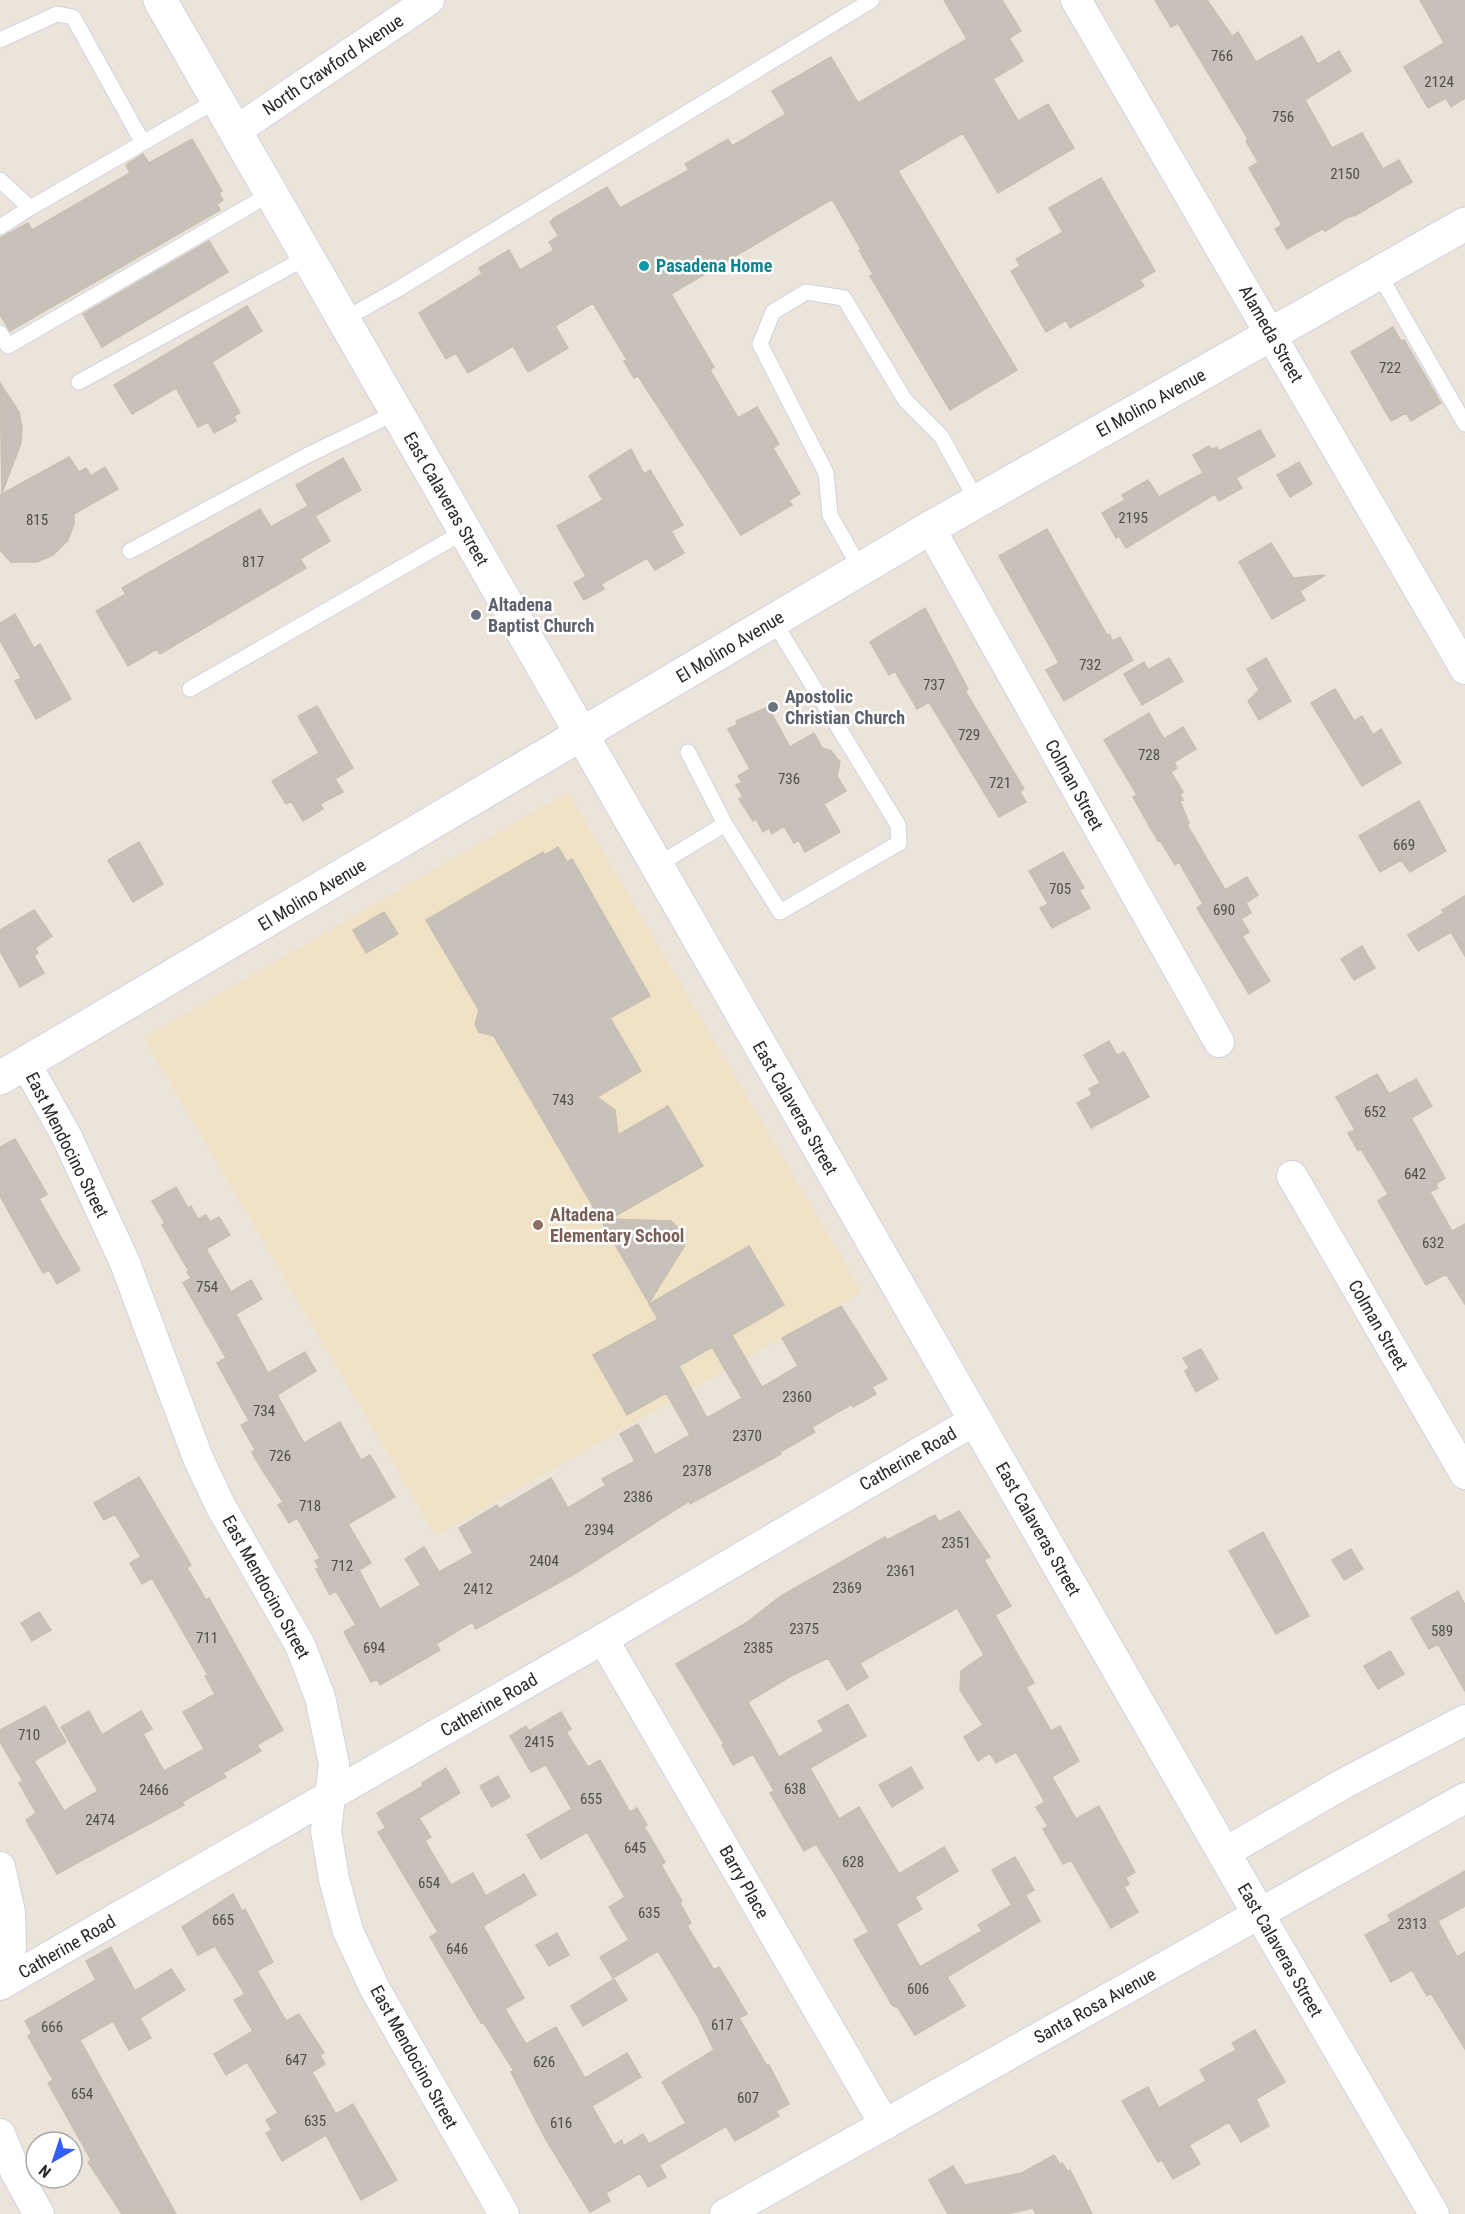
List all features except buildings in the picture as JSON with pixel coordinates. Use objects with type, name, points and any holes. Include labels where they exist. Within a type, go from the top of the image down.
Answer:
[{"type":"street","name":"East Calaveras Street","points":[[160,0],[345,319],[581,737],[1434,2214]]},
{"type":"street","name":"North Crawford Avenue","points":[[237,130],[429,0]]},
{"type":"street","name":"Alameda Street","points":[[1076,0],[1465,669]]},
{"type":"street","name":"El Molino Avenue","points":[[13,1071],[581,737],[930,528],[1465,224]]},
{"type":"street","name":"Colman Street","points":[[930,528],[1219,1042]]},
{"type":"street","name":"East Mendocino Street","points":[[13,1071],[67,1137],[120,1254],[202,1468],[220,1505],[300,1645],[320,1697],[334,1764],[333,1795],[326,1831],[334,1879],[348,1930],[375,1989],[504,2214]]},
{"type":"street","name":"Colman Street","points":[[1292,1176],[1465,1474]]},
{"type":"street","name":"Catherine Road","points":[[0,1985],[603,1639],[975,1420]]},
{"type":"street","name":"Barry Place","points":[[603,1639],[885,2126]]},
{"type":"street","points":[[1224,1853],[1343,1784],[1465,1720]]},
{"type":"street","name":"Santa Rosa Avenue","points":[[725,2214],[1465,1798]]},
{"type":"street","points":[[0,1866],[10,1912],[11,1947],[0,1974]]},
{"type":"street","points":[[0,2134],[16,2173],[39,2214]]},
{"type":"lane","points":[[345,319],[872,0]]},
{"type":"lane","points":[[0,40],[57,14],[73,17],[143,143]]},
{"type":"lane","points":[[0,227],[219,99]]},
{"type":"lane","points":[[0,180],[30,208]]},
{"type":"lane","points":[[0,333],[8,346],[272,193]]},
{"type":"lane","points":[[79,382],[309,256]]},
{"type":"lane","points":[[1379,274],[1465,424]]},
{"type":"lane","points":[[861,570],[830,515],[826,472],[759,344],[773,312],[806,292],[844,298],[905,400],[941,436],[977,501]]},
{"type":"lane","points":[[130,551],[306,456],[397,412]]},
{"type":"lane","points":[[190,689],[465,531]]},
{"type":"lane","points":[[688,752],[725,824],[780,912],[899,843],[898,825],[774,622]]},
{"type":"lane","points":[[656,866],[725,824]]},
{"type":"shaded area","name":"Altadena Elementary School","points":[[568,792],[862,1292],[436,1536],[144,1038]]},
{"type":"place","name":"Pasadena Home","points":[[644,266]]},
{"type":"place","name":"Altadena Baptist Church","points":[[476,615]]},
{"type":"place","name":"Apostolic Christian Church","points":[[773,707]]},
{"type":"place","name":"Altadena Elementary School","points":[[538,1225]]}]
